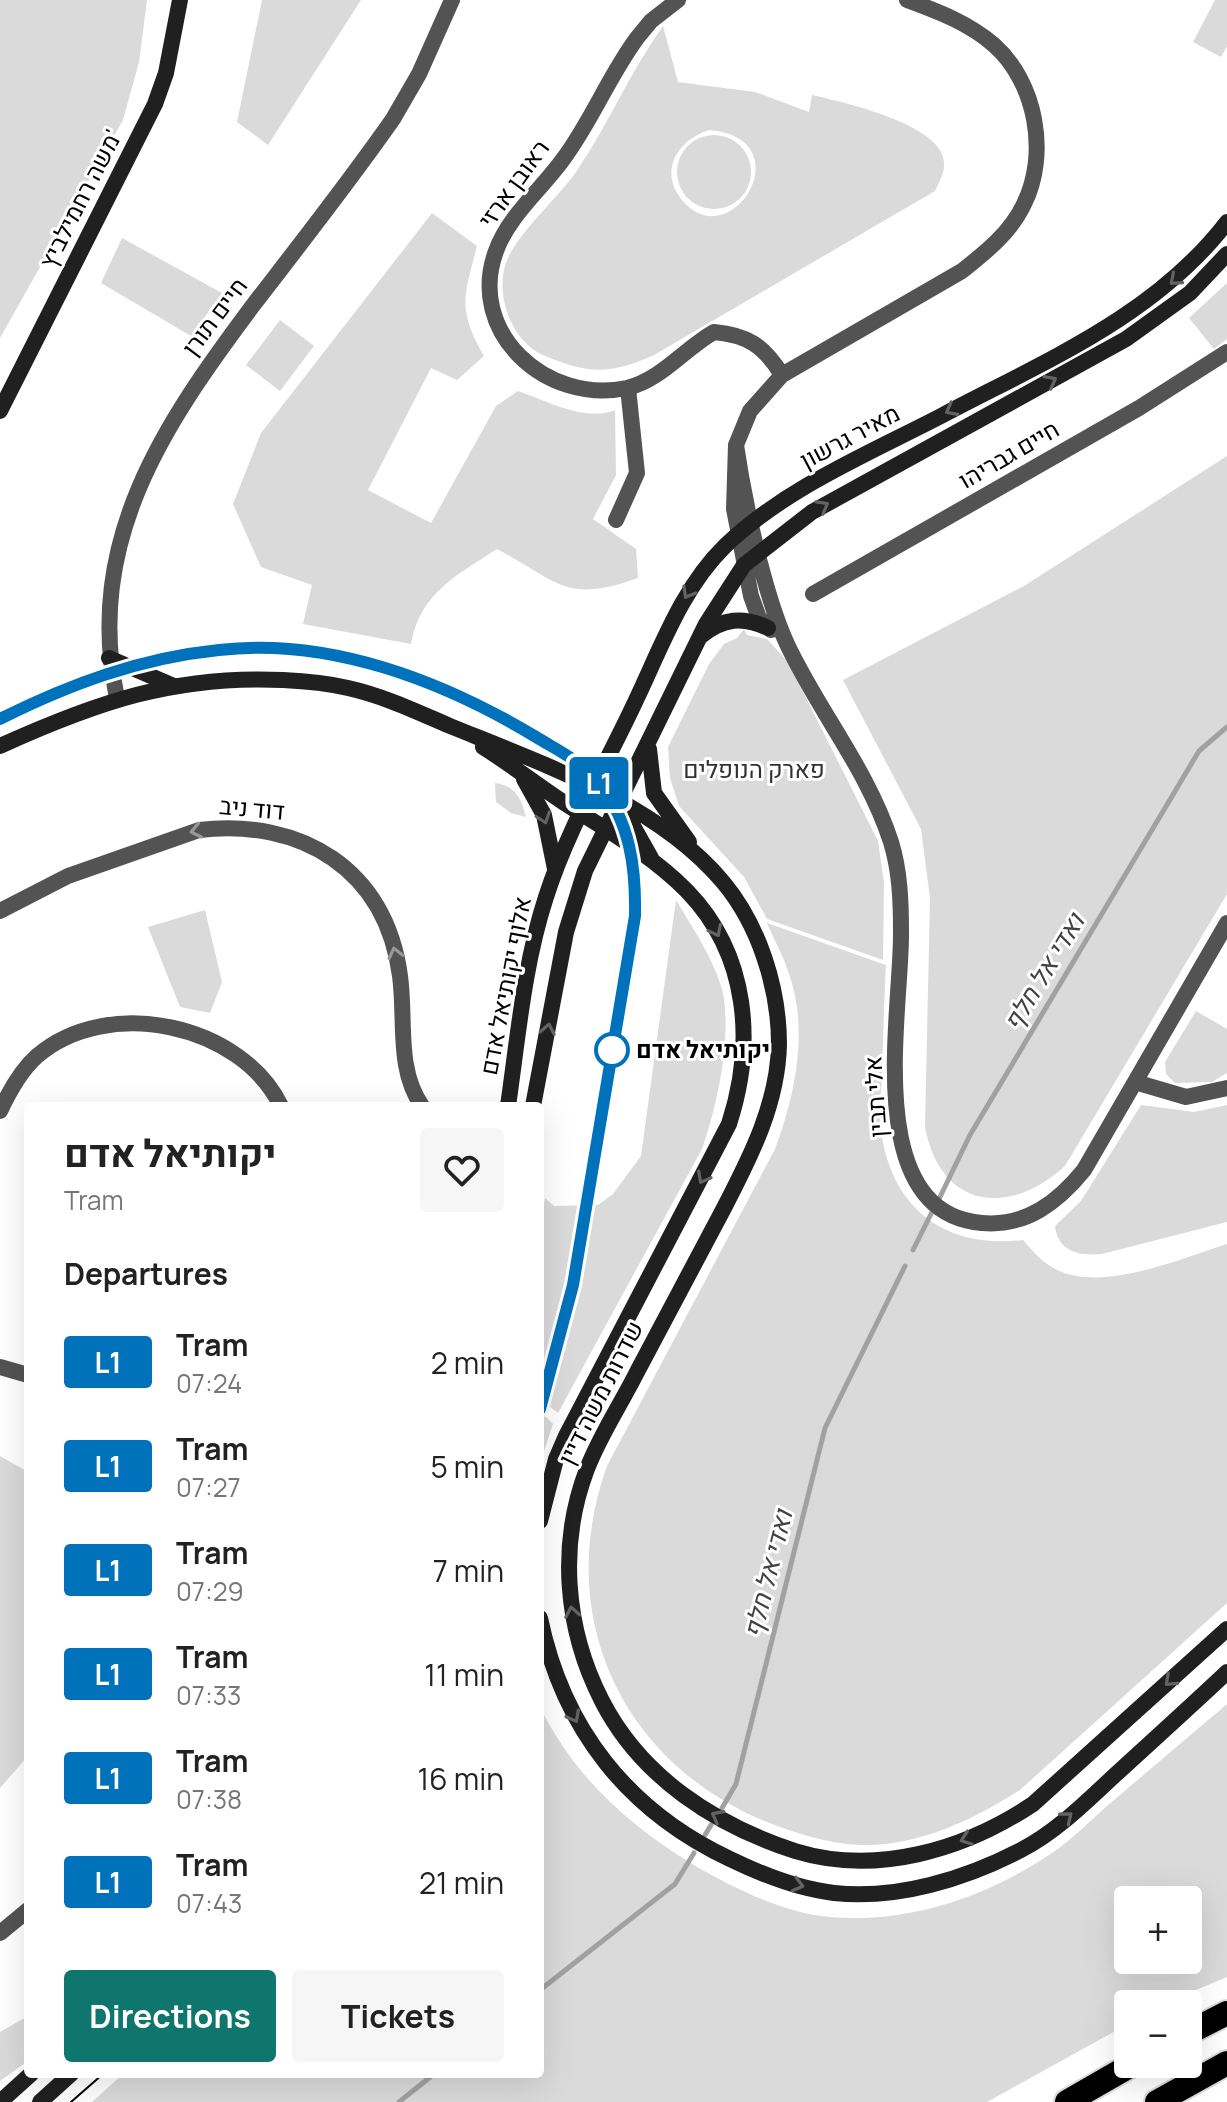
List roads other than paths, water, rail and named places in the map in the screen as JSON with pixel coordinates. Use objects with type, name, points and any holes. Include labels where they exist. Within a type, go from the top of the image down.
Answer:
[{"type":"highway","points":[[1202,2026],[1227,2013]]},
{"type":"highway","points":[[1157,2102],[1227,2063]]},
{"type":"highway","points":[[1067,2102],[1114,2075]]},
{"type":"street","name":"משה רחמילביץ'","points":[[0,411],[155,104],[166,73],[180,0]]},
{"type":"street","name":"חיים תורן","points":[[117,698],[109,658],[107,622],[116,556],[138,488],[159,441],[203,372],[393,119],[419,74],[452,0]]},
{"type":"street","name":"ראובן ארזי","points":[[628,388],[592,388],[536,371],[503,339],[492,310],[488,281],[497,247],[506,229],[564,158],[637,38],[651,21],[678,0]]},
{"type":"street","points":[[738,534],[733,484],[736,445],[750,411],[782,375],[962,271],[1013,222],[1031,185],[1036,165],[1035,124],[1030,101],[1011,62],[996,46],[965,24],[907,0]]},
{"type":"street","name":"מאיר גרשון","points":[[589,800],[684,600],[710,561],[738,534],[833,473],[1116,322],[1177,278],[1227,222]]},
{"type":"street","name":"מאיר גרשון","points":[[607,830],[700,637],[744,565],[759,551],[812,512],[858,485],[1126,339],[1190,293],[1227,254]]},
{"type":"street","points":[[616,520],[637,473],[628,388],[645,382],[714,332],[756,342],[767,351],[782,375]]},
{"type":"street","name":"חיים גבריהו","points":[[813,594],[1115,423],[1227,352]]},
{"type":"street","points":[[736,445],[759,551]]},
{"type":"street","name":"אלי תבין","points":[[738,534],[755,609],[768,628],[787,644]]},
{"type":"street","name":"אלי תבין","points":[[759,551],[787,644],[869,786],[892,847],[901,933],[895,1097],[907,1163],[925,1193],[954,1215],[974,1222],[1006,1222],[1042,1211],[1084,1170],[1227,923]]},
{"type":"street","points":[[700,637],[716,625],[739,619],[768,628]]},
{"type":"street","points":[[109,658],[176,687]]},
{"type":"street","name":"שדרות משה דיין","points":[[0,746],[83,708],[117,698],[176,687],[252,680],[325,684],[391,700],[570,777],[589,800]]},
{"type":"street","name":"שדרות משה דיין","points":[[451,726],[519,771],[589,800],[620,803],[682,843],[710,868],[737,901],[768,971],[777,1023],[777,1063],[768,1108],[747,1163],[595,1451],[576,1507],[568,1561],[573,1615],[592,1682],[624,1737],[661,1777],[684,1796],[709,1812],[775,1844],[837,1861],[915,1855],[980,1834],[1033,1804],[1227,1629]]},
{"type":"street","points":[[649,744],[650,782],[658,801],[710,868]]},
{"type":"street","points":[[605,766],[620,803],[653,862]]},
{"type":"street","points":[[519,771],[544,815],[555,871]]},
{"type":"street","points":[[589,800],[607,830]]},
{"type":"street","name":"אלוף יקותיאל אדם","points":[[509,1102],[530,961],[555,871],[589,800]]},
{"type":"street","name":"דוד ניב","points":[[0,911],[68,876],[199,830],[248,828],[292,836],[336,860],[365,888],[376,904],[395,945],[410,1085],[420,1102]]},
{"type":"street","name":"שדרות משה דיין","points":[[544,1507],[561,1447],[718,1149],[742,1080],[745,1026],[729,957],[698,903],[653,862],[607,830]]},
{"type":"street","name":"אלוף יקותיאל אדם","points":[[534,1102],[566,932],[585,871],[607,830]]},
{"type":"street","points":[[0,1111],[38,1055],[86,1030],[127,1024],[169,1027],[195,1034],[234,1053],[260,1073],[278,1102]]},
{"type":"street","points":[[1135,1082],[1186,1097],[1227,1088]]},
{"type":"street","points":[[0,1367],[24,1374]]},
{"type":"street","points":[[544,1632],[558,1682],[579,1727],[598,1756],[639,1802],[692,1840],[763,1875],[833,1893],[859,1894],[922,1887],[971,1872],[1024,1849],[1077,1809],[1227,1672]]},
{"type":"street","points":[[0,1933],[24,1913]]},
{"type":"street","points":[[0,2102],[27,2078]]},
{"type":"street","points":[[40,2102],[67,2078]]},
{"type":"waterway","name":"ואדי אל חלף","points":[[939,1199],[970,1135],[1199,751],[1227,727]]},
{"type":"waterway","name":"ואדי אל חלף","points":[[913,1250],[934,1208]]},
{"type":"waterway","name":"ואדי אל חלף","points":[[722,1808],[736,1784],[825,1428],[905,1266]]},
{"type":"waterway","name":"ואדי אל חלף","points":[[705,1835],[711,1825]]},
{"type":"waterway","name":"ואדי אל חלף","points":[[544,1987],[675,1884],[694,1853]]},
{"type":"waterway","name":"ואדי אל חלף","points":[[399,2102],[429,2078]]},
{"type":"tram line","points":[[0,719],[79,684],[161,659],[219,650],[261,648],[302,651],[344,657],[384,668],[463,698],[562,752],[586,769],[600,784],[625,830],[634,880],[635,916],[573,1285],[544,1394]]},
{"type":"tram line","name":"L1","points":[[0,719],[56,692],[126,667],[221,649],[287,648],[375,665],[480,706],[573,759],[598,782],[623,823],[630,846],[635,873],[635,916],[573,1285],[544,1396]]},
{"type":"tram line","points":[[71,2102],[98,2078]]},
{"type":"place","name":"יקותיאל אדם","points":[[612,1050]]},
{"type":"park label","name":"פארק הנופלים","points":[[754,770]]}]
